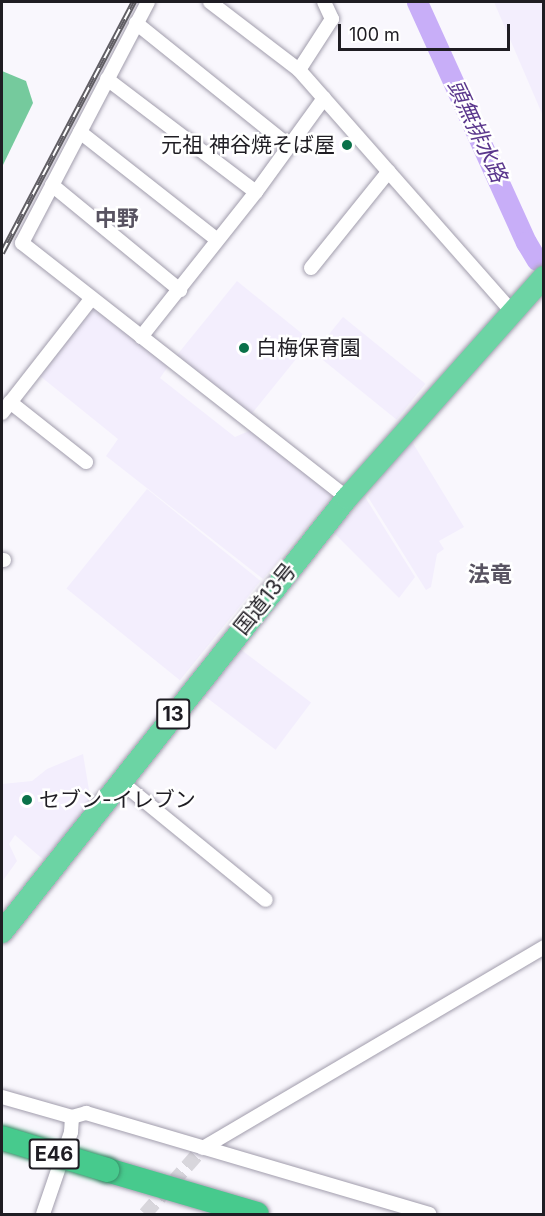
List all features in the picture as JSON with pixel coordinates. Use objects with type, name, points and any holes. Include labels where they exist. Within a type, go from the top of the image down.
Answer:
[{"type":"highway","name":"国道13号","points":[[2,932],[347,498],[543,277]]},
{"type":"highway","name":"E46","points":[[2,1138],[257,1215]]},
{"type":"street","points":[[148,2],[22,243],[347,498]]},
{"type":"street","points":[[210,2],[299,70],[513,313]]},
{"type":"street","points":[[299,70],[332,19],[324,2]]},
{"type":"street","points":[[136,23],[289,146]]},
{"type":"street","points":[[107,79],[256,192]]},
{"type":"street","points":[[141,337],[256,192],[324,98]]},
{"type":"street","points":[[80,132],[216,240]]},
{"type":"street","points":[[311,268],[389,171]]},
{"type":"street","points":[[52,185],[180,290]]},
{"type":"street","points":[[86,462],[6,408],[91,298]]},
{"type":"street","points":[[120,781],[266,900]]},
{"type":"street","points":[[203,1148],[543,947]]},
{"type":"street","points":[[2,1097],[72,1117],[86,1113],[429,1215]]},
{"type":"street","points":[[43,1215],[71,1132],[72,1117]]},
{"type":"shaded area","points":[[494,2],[543,2],[543,116]]},
{"type":"shaded area","name":"白梅保育園","points":[[237,281],[311,341],[250,415],[177,356]]},
{"type":"shaded area","points":[[93,308],[169,365],[160,378],[235,437],[251,430],[332,495],[263,579],[106,456],[118,439],[40,376]]},
{"type":"shaded area","points":[[343,317],[425,384],[396,419],[314,353]]},
{"type":"shaded area","points":[[411,440],[464,527],[439,541],[444,549],[437,554],[431,587],[426,590],[368,497],[390,463]]},
{"type":"shaded area","points":[[147,489],[260,581],[180,680],[66,588]]},
{"type":"shaded area","points":[[365,497],[415,577],[399,598],[331,530],[355,510]]},
{"type":"shaded area","points":[[236,646],[311,703],[276,750],[200,693]]},
{"type":"shaded area","points":[[83,754],[91,802],[47,863],[15,835],[9,844],[17,861],[2,882],[2,784],[32,781],[47,769]]},
{"type":"green space","points":[[2,71],[26,81],[33,103],[2,167]]},
{"type":"waterway","name":"頭無排水路","points":[[417,2],[526,242],[537,260]]},
{"type":"tunnel","points":[[145,1214],[203,1148]]},
{"type":"railway","points":[[2,253],[134,2]]},
{"type":"place","name":"元祖 神谷焼そば屋","points":[[347,145]]},
{"type":"place","name":"白梅保育園","points":[[244,348]]},
{"type":"place","name":"セブン-イレブン","points":[[27,800]]},
{"type":"district","name":"中野","points":[[117,219]]},
{"type":"district","name":"法竜","points":[[490,575]]}]
